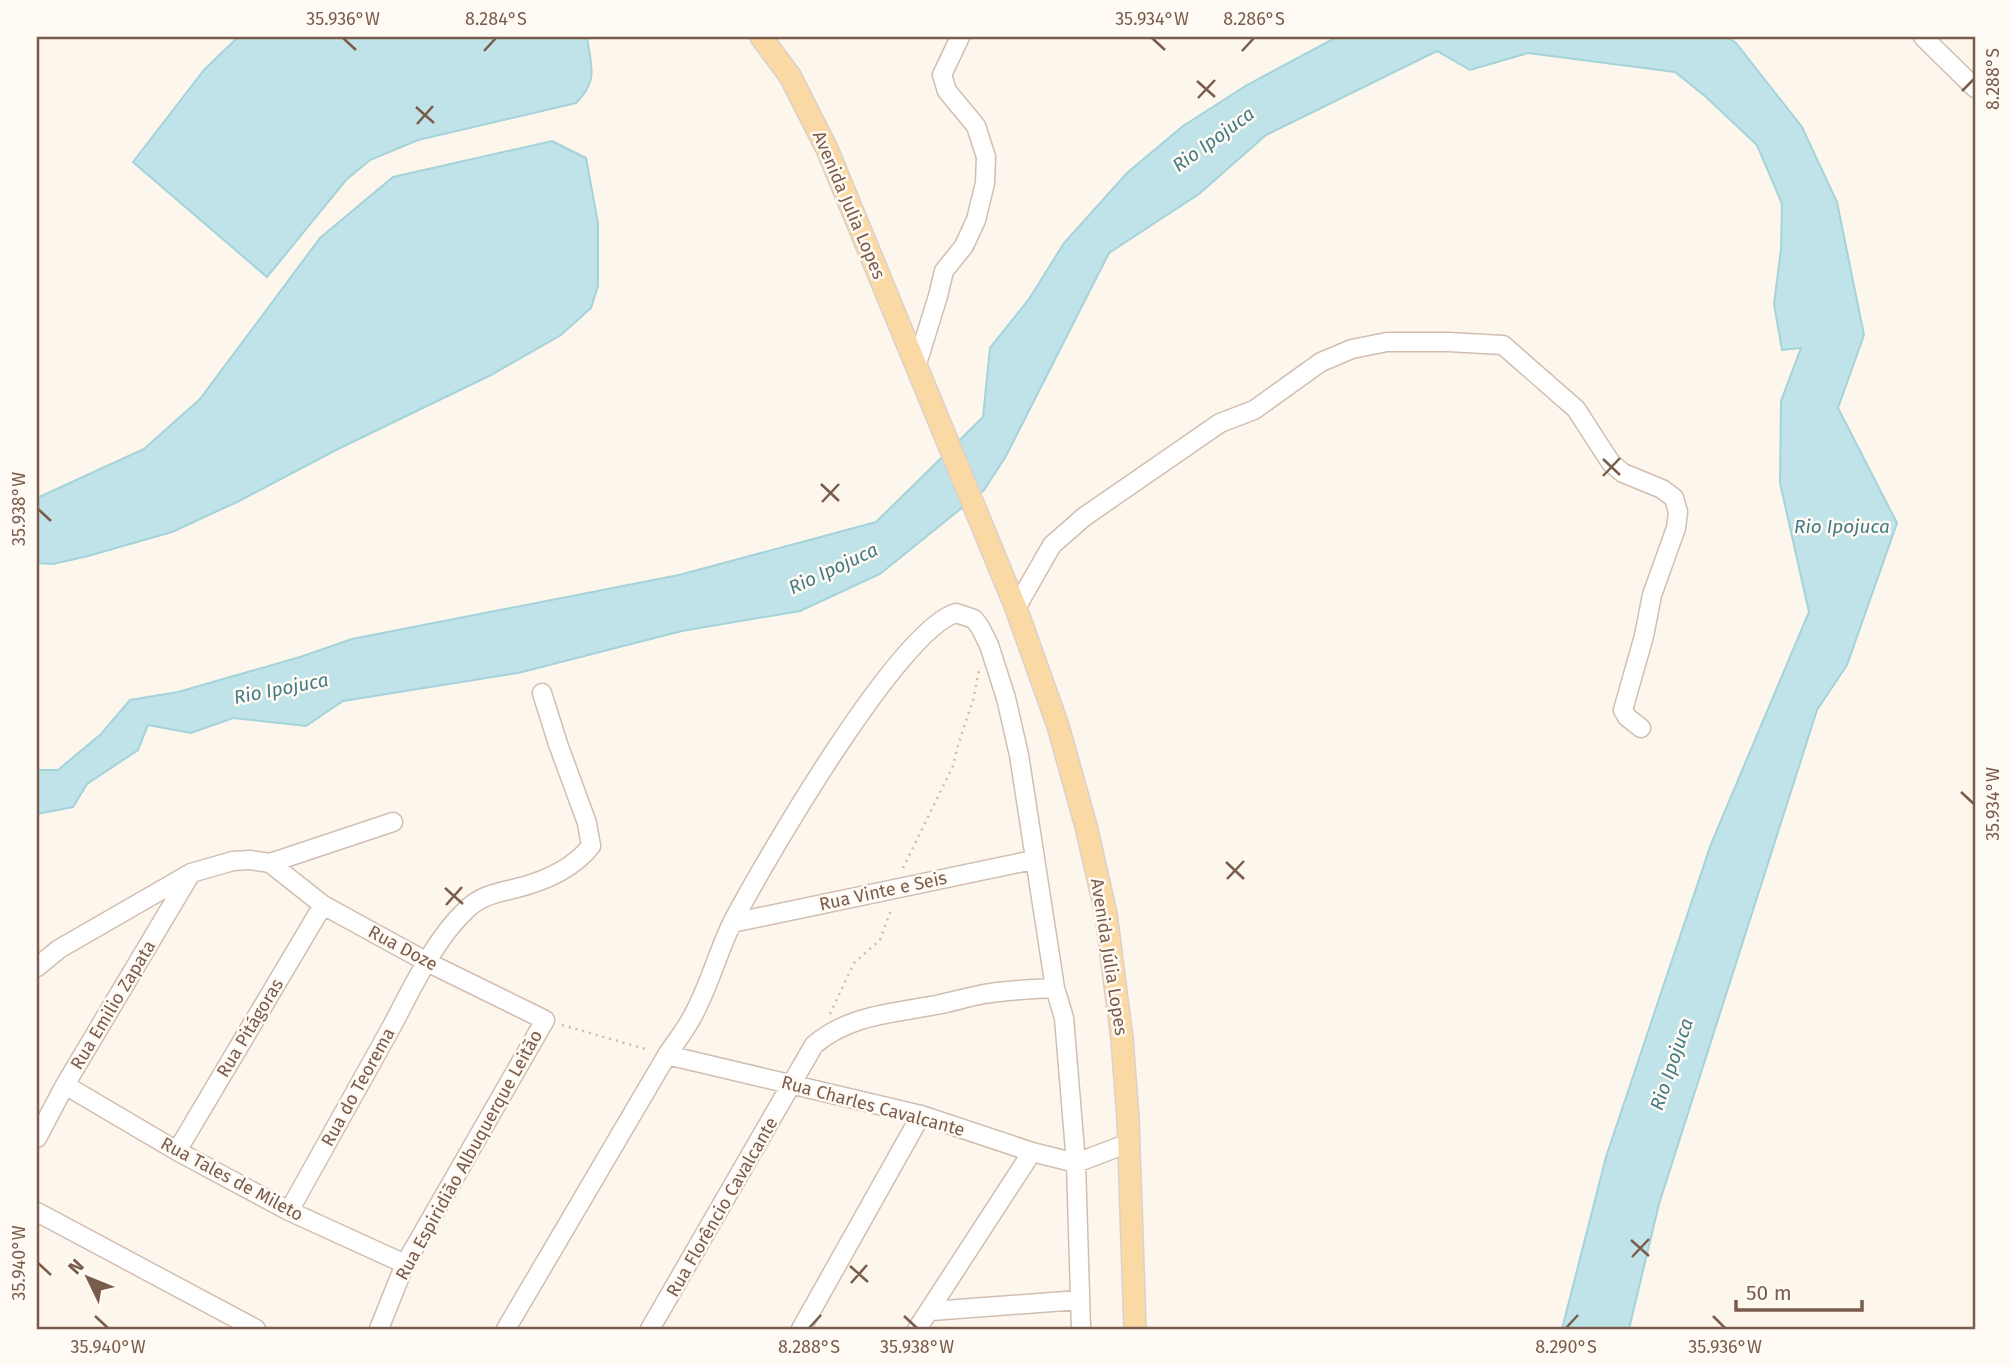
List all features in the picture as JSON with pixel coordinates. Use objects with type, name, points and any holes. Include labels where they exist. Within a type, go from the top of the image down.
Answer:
[{"type":"main road","name":"Avenida Julia Lopes","points":[[761,37],[790,76],[827,149],[1014,603]]},
{"type":"main road","name":"Avenida Júlia Lopes","points":[[1014,603],[1058,726],[1086,826],[1106,914],[1122,1039],[1129,1143],[1135,1329]]},
{"type":"street","points":[[918,374],[944,271],[964,246],[976,220],[985,183],[986,157],[976,126],[947,91],[942,75],[960,37]]},
{"type":"street","points":[[1923,37],[1975,88]]},
{"type":"street","points":[[1014,603],[1052,545],[1084,517],[1220,423],[1254,410],[1321,362],[1352,349],[1387,342],[1503,345],[1576,409],[1611,463],[1623,473],[1662,489],[1674,498],[1678,512],[1676,528],[1652,595],[1644,636],[1623,710],[1627,718],[1641,728]]},
{"type":"street","points":[[506,1329],[667,1055],[692,1019],[732,923],[812,787],[859,716],[911,647],[936,623],[957,613],[974,619],[989,645],[1006,698],[1019,755],[1033,860],[1055,988],[1064,1018],[1076,1163],[1081,1329]]},
{"type":"street","name":"Rua do Teorema","points":[[289,1212],[427,961],[460,917],[477,901],[494,892],[553,876],[582,858],[590,846],[587,823],[542,693]]},
{"type":"street","points":[[37,967],[59,949],[191,873],[233,861],[270,863],[393,822]]},
{"type":"street","name":"Rua Vinte e Seis","points":[[732,923],[1033,860]]},
{"type":"street","name":"Rua Doze","points":[[270,863],[323,905],[545,1020]]},
{"type":"street","name":"Rua Emilio Zapata","points":[[37,1138],[65,1085],[191,873]]},
{"type":"street","name":"Rua Pitágoras","points":[[177,1151],[323,905]]},
{"type":"street","name":"Rua Florêncio Cavalcante","points":[[650,1329],[814,1045],[829,1032],[854,1021],[984,994],[1055,988]]},
{"type":"street","name":"Rua Espiridião Albuquerque Leitão","points":[[379,1329],[405,1264],[545,1020]]},
{"type":"street","name":"Rua Charles Cavalcante","points":[[667,1055],[921,1115],[1032,1152],[1076,1163]]},
{"type":"street","name":"Rua Tales de Mileto","points":[[65,1085],[177,1151],[289,1212],[405,1264]]},
{"type":"street","points":[[802,1329],[921,1115]]},
{"type":"street","points":[[1076,1163],[1129,1143]]},
{"type":"street","points":[[917,1329],[1032,1152]]},
{"type":"street","points":[[37,1212],[256,1329]]},
{"type":"street","points":[[931,1311],[1079,1300]]},
{"type":"path","points":[[829,1015],[854,964],[880,940],[895,895],[894,888],[953,766],[973,701],[978,670],[989,645]]},
{"type":"path","points":[[545,1020],[667,1055]]},
{"type":"water","points":[[238,37],[587,37],[592,73],[588,87],[576,103],[418,140],[370,160],[346,180],[267,277],[133,162],[204,70]]},
{"type":"water","name":"Rio Ipojuca","points":[[1337,37],[1727,37],[1736,43],[1802,127],[1837,202],[1864,335],[1838,408],[1897,523],[1847,665],[1817,710],[1659,1204],[1629,1329],[1562,1329],[1606,1157],[1711,844],[1809,612],[1780,483],[1781,401],[1801,348],[1782,350],[1774,304],[1781,249],[1782,204],[1757,145],[1675,72],[1528,53],[1470,70],[1437,51],[1266,135],[1199,194],[1109,253],[1006,456],[984,490],[880,574],[800,611],[682,631],[518,673],[343,701],[306,726],[233,718],[191,733],[148,725],[138,750],[87,784],[73,807],[37,814],[37,770],[58,770],[101,734],[130,700],[178,692],[352,639],[679,575],[876,522],[983,417],[990,348],[1029,299],[1064,243],[1127,173],[1183,126],[1247,85]]},
{"type":"water","points":[[552,141],[586,158],[598,223],[598,286],[591,308],[561,335],[491,375],[172,532],[88,556],[53,564],[37,563],[37,498],[144,449],[200,399],[320,238],[393,177]]}]
